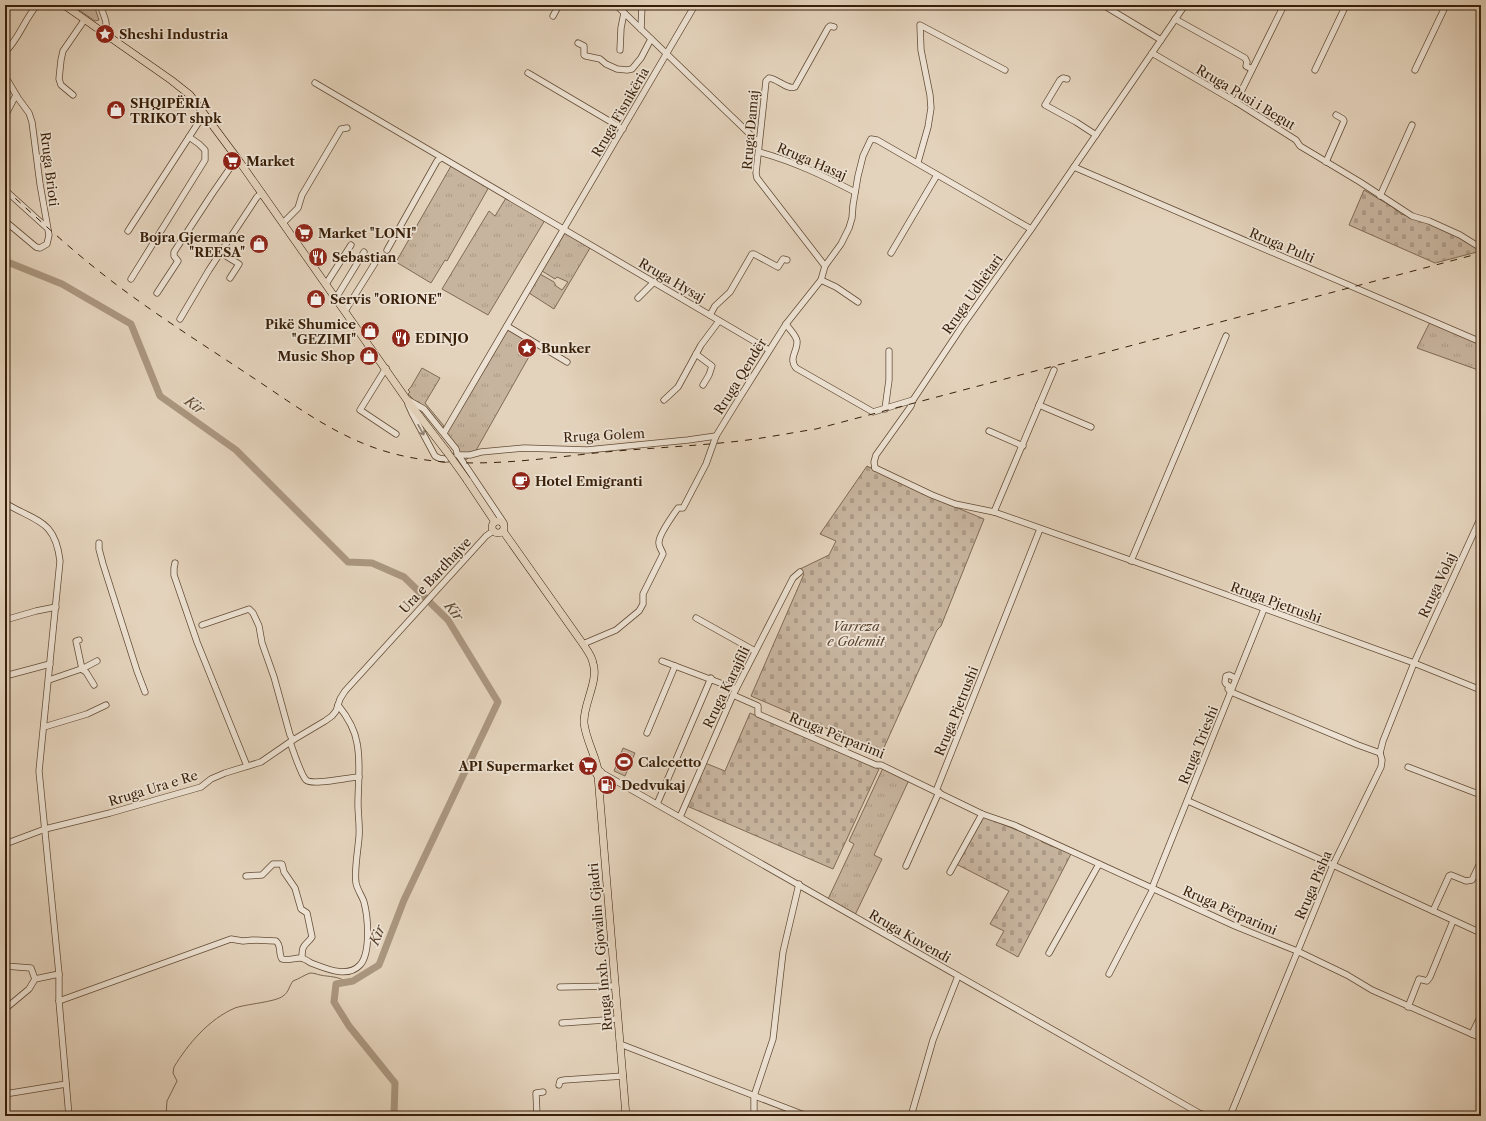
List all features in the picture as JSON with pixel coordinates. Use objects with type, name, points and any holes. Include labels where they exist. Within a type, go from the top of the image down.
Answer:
[{"type":"main road","points":[[64,5],[184,90],[237,158],[386,368],[407,400],[467,480],[495,522]]},
{"type":"main road","points":[[498,521],[504,523],[505,526],[503,531],[497,534],[493,531],[492,527],[495,522],[498,521]]},
{"type":"main road","name":"Rruga Inxh. Gjovalin Gjadri","points":[[503,531],[583,644],[593,661],[594,667],[584,717],[587,738],[595,757],[599,773],[626,1116]]},
{"type":"street","points":[[5,52],[16,40],[31,12],[37,5]]},
{"type":"street","points":[[100,5],[106,20],[105,34]]},
{"type":"street","points":[[553,16],[559,5]]},
{"type":"street","points":[[616,5],[758,142]]},
{"type":"street","points":[[641,29],[642,5]]},
{"type":"street","name":"Rruga Fisnikëria","points":[[444,433],[695,5]]},
{"type":"street","points":[[1103,5],[1161,40]]},
{"type":"street","name":"Rruga Udhëtari","points":[[875,469],[874,462],[876,455],[911,406],[913,400],[963,325],[1185,5]]},
{"type":"street","points":[[1236,102],[1284,5]]},
{"type":"street","points":[[1315,70],[1346,5]]},
{"type":"street","points":[[1415,70],[1446,5]]},
{"type":"street","points":[[620,50],[621,28],[624,13]]},
{"type":"street","points":[[1175,19],[1245,58],[1247,62],[1246,66],[1252,70]]},
{"type":"street","points":[[73,95],[62,85],[59,79],[61,60],[63,51],[83,22],[86,21]]},
{"type":"street","points":[[918,162],[928,127],[931,108],[930,95],[921,50],[920,24],[1005,70]]},
{"type":"street","name":"Rruga Damaj","points":[[825,266],[757,178],[756,173],[759,152],[758,142],[766,81],[769,78],[774,79],[790,88],[795,87],[828,28],[830,26],[834,27]]},
{"type":"street","points":[[578,43],[584,46],[584,55],[600,59],[612,67],[627,70],[632,69],[638,63],[651,39]]},
{"type":"street","name":"Rruga Pusi i Begut","points":[[1152,53],[1236,102],[1296,140],[1300,146],[1360,182],[1412,216],[1429,221],[1460,235],[1481,248]]},
{"type":"street","points":[[528,73],[623,129]]},
{"type":"street","name":"Rruga Brioti","points":[[5,76],[29,113],[32,122],[46,227],[49,235],[48,240],[43,247],[38,248],[5,221]]},
{"type":"street","points":[[1067,79],[1063,78],[1060,80],[1045,105],[1096,135]]},
{"type":"street","points":[[315,84],[564,229]]},
{"type":"street","points":[[5,116],[16,95]]},
{"type":"street","points":[[128,231],[204,114]]},
{"type":"street","points":[[1326,162],[1344,122],[1343,118],[1336,115]]},
{"type":"street","points":[[1380,196],[1412,125]]},
{"type":"street","points":[[283,223],[299,206],[302,195],[341,129],[347,128]]},
{"type":"street","points":[[131,279],[205,160],[205,150],[189,137]]},
{"type":"street","name":"Rruga Qendër","points":[[583,644],[616,630],[641,608],[643,594],[663,554],[659,541],[678,508],[683,508],[694,488],[706,464],[716,436],[786,324],[821,280],[825,266],[841,244],[849,228],[863,156],[871,139],[877,140],[918,162],[936,175],[1031,229]]},
{"type":"street","name":"Rruga Hasaj","points":[[759,152],[779,158],[819,174],[855,192]]},
{"type":"street","points":[[158,293],[178,262],[174,256],[174,252],[237,158]]},
{"type":"street","points":[[387,250],[437,161],[441,158]]},
{"type":"street","name":"Rruga Pulti","points":[[1074,167],[1481,342]]},
{"type":"street","points":[[891,253],[936,175]]},
{"type":"street","points":[[5,190],[46,227]]},
{"type":"street","points":[[180,319],[221,253],[262,193]]},
{"type":"street","name":"Rruga Hysaj","points":[[564,229],[769,350]]},
{"type":"street","points":[[326,284],[351,245]]},
{"type":"street","points":[[336,298],[364,252]]},
{"type":"street","points":[[221,253],[238,264],[230,278]]},
{"type":"street","points":[[710,315],[716,306],[730,292],[752,254],[778,266],[783,259],[787,260]]},
{"type":"street","points":[[345,311],[375,263]]},
{"type":"street","points":[[821,280],[836,287],[858,302]]},
{"type":"street","points":[[638,298],[654,282]]},
{"type":"street","points":[[664,400],[678,387],[696,354],[719,321]]},
{"type":"street","points":[[786,324],[796,338],[797,342],[792,359],[796,368],[873,412],[913,400]]},
{"type":"street","points":[[507,326],[567,362]]},
{"type":"street","points":[[1131,561],[1226,336]]},
{"type":"street","points":[[885,409],[889,351]]},
{"type":"street","points":[[696,354],[712,366],[703,385]]},
{"type":"street","points":[[386,368],[360,410],[396,434]]},
{"type":"street","points":[[994,512],[1054,370]]},
{"type":"street","points":[[407,400],[424,409],[444,433],[504,523]]},
{"type":"street","points":[[407,400],[410,410],[436,456],[443,459],[449,459],[457,454]]},
{"type":"street","points":[[1039,405],[1091,427]]},
{"type":"street","points":[[988,431],[1023,446]]},
{"type":"street","name":"Rruga Golem","points":[[457,454],[470,455],[481,452],[524,448],[588,450],[716,436]]},
{"type":"street","points":[[464,463],[467,462],[470,455]]},
{"type":"street","name":"Rruga Pjetrushi","points":[[875,469],[955,504],[994,512],[1414,663],[1481,690]]},
{"type":"street","points":[[5,503],[47,526],[58,549],[60,562],[39,771],[59,974],[69,1116]]},
{"type":"street","name":"Rruga Volaj","points":[[1414,663],[1481,517]]},
{"type":"street","name":"Rruga Pjetrushi","points":[[938,792],[1040,529]]},
{"type":"street","name":"Ura e Bardhajve","points":[[401,630],[486,536],[493,531]]},
{"type":"street","points":[[99,543],[103,564],[145,692]]},
{"type":"street","points":[[175,563],[174,575],[197,642],[247,766]]},
{"type":"street","name":"Rruga Karajfili","points":[[680,817],[736,688],[794,578],[800,572]]},
{"type":"street","points":[[5,620],[56,607]]},
{"type":"street","points":[[202,625],[249,609],[253,613],[259,626],[262,642],[304,777],[309,782],[359,777]]},
{"type":"street","name":"Rruga Trieshi","points":[[1153,889],[1264,609]]},
{"type":"street","points":[[696,618],[755,651]]},
{"type":"street","name":"Rruga Ura e Re","points":[[5,844],[45,829],[110,813],[201,787],[211,778],[261,762],[332,716],[345,691],[401,630]]},
{"type":"street","points":[[80,640],[76,641],[82,669],[94,684]]},
{"type":"street","points":[[49,680],[82,669],[97,661]]},
{"type":"street","points":[[662,661],[736,688]]},
{"type":"street","name":"Rruga Pisha","points":[[1230,1116],[1333,865],[1381,767],[1382,760],[1380,753],[1414,663]]},
{"type":"street","points":[[5,676],[50,664]]},
{"type":"street","points":[[646,733],[675,666]]},
{"type":"street","points":[[1233,677],[1229,675],[1225,678],[1226,684],[1229,686],[1228,689],[1231,692],[1380,753]]},
{"type":"street","points":[[657,804],[711,678]]},
{"type":"street","name":"Rruga Përparimi","points":[[733,695],[758,706],[758,714],[876,765],[881,765],[982,814],[1014,825],[1235,926],[1297,951],[1347,975],[1372,990],[1481,1038]]},
{"type":"street","points":[[44,727],[87,714],[106,705]]},
{"type":"street","points":[[60,1001],[231,939],[276,942],[279,945],[280,956],[282,959],[287,960],[302,958],[326,969],[343,972],[359,966],[364,956],[367,932],[364,902],[356,883],[359,836],[359,777],[357,742],[346,716],[338,705]]},
{"type":"street","points":[[1408,767],[1481,795]]},
{"type":"street","name":"Rruga Kuvendi","points":[[599,773],[799,884],[1078,1045],[1199,1113],[1208,1116]]},
{"type":"street","points":[[906,866],[938,792]]},
{"type":"street","points":[[1188,801],[1333,865],[1481,933]]},
{"type":"street","points":[[950,872],[982,814]]},
{"type":"street","points":[[1433,911],[1449,876],[1451,875],[1466,881],[1472,880],[1481,861]]},
{"type":"street","points":[[246,876],[262,875],[273,864],[282,864],[284,872],[295,888],[301,909],[307,913],[312,938],[304,944],[302,958]]},
{"type":"street","points":[[1050,953],[1099,864]]},
{"type":"street","points":[[754,1116],[754,1096],[773,1039],[784,952],[799,884]]},
{"type":"street","points":[[1109,974],[1153,889]]},
{"type":"street","points":[[1408,1007],[1419,979],[1428,981],[1453,920]]},
{"type":"street","points":[[5,966],[31,968],[35,979]]},
{"type":"street","points":[[5,1010],[29,989],[35,979],[59,974]]},
{"type":"street","points":[[911,1116],[933,1040],[958,976]]},
{"type":"street","points":[[560,987],[615,986]]},
{"type":"street","points":[[1472,1034],[1481,1015]]},
{"type":"street","points":[[562,1023],[618,1019]]},
{"type":"street","points":[[620,1044],[807,1116]]},
{"type":"street","points":[[559,1085],[560,1081],[564,1080],[623,1076]]},
{"type":"street","points":[[5,1094],[66,1084]]},
{"type":"street","points":[[536,1116],[536,1093],[543,1092]]},
{"type":"green space","points":[[72,5],[94,5],[99,20],[95,21]]},
{"type":"green space","points":[[451,166],[489,187],[447,261],[445,260],[431,283],[396,262]]},
{"type":"green space","points":[[1364,190],[1391,206],[1401,214],[1416,218],[1460,238],[1481,251],[1435,263],[1349,225]]},
{"type":"green space","points":[[506,198],[545,220],[488,315],[442,289],[489,211],[495,216]]},
{"type":"green space","points":[[565,233],[590,248],[554,309],[529,293],[540,274],[554,282],[556,286],[562,290],[568,282],[557,277],[555,279],[542,271]]},
{"type":"green space","points":[[1430,322],[1481,343],[1481,371],[1417,348]]},
{"type":"green space","points":[[509,330],[535,346],[474,454],[464,461],[447,435],[447,432]]},
{"type":"green space","points":[[422,368],[440,378],[425,403],[444,426],[443,428],[419,402],[412,400],[413,399],[408,394],[410,392],[408,390]]},
{"type":"green space","name":"Varreza e Golemit","points":[[867,466],[938,500],[984,519],[941,626],[937,630],[882,752],[751,696],[804,574],[799,571],[800,569],[829,555],[836,541],[820,534]]},
{"type":"green space","points":[[750,713],[879,769],[833,869],[687,806],[705,763],[725,771]]},
{"type":"green space","name":"Calccetto","points":[[623,748],[635,753],[625,776],[614,771]]},
{"type":"green space","points":[[883,768],[909,780],[874,855],[882,859],[855,915],[828,899],[854,844],[849,841]]},
{"type":"green space","points":[[982,816],[1039,839],[1042,842],[1071,854],[1018,957],[996,945],[1004,931],[990,924],[1009,891],[956,864]]},
{"type":"waterway","name":"Kir","points":[[5,261],[62,284],[131,324],[160,396],[236,450],[348,562],[372,563],[404,577],[448,620],[498,702],[404,900],[379,965],[353,981],[336,984],[334,1002],[349,1026],[395,1083],[394,1116]]},
{"type":"waterway","points":[[166,1116],[167,1101],[177,1081],[173,1073],[174,1067],[193,1041],[216,1019],[235,1008],[279,998],[287,993],[293,981],[310,973],[337,978],[347,982]]},
{"type":"railway","points":[[5,189],[76,252],[118,286],[304,412],[340,433],[379,449],[424,460],[450,462],[502,462],[723,443],[816,429],[1481,253]]},
{"type":"place","name":"Sheshi Industria","points":[[105,34]]},
{"type":"place","name":"SHQIPËRIA TRIKOT shpk","points":[[116,110]]},
{"type":"place","name":"Market","points":[[232,161]]},
{"type":"place","name":"Market \"LONI\"","points":[[304,233]]},
{"type":"place","name":"Bojra Gjermane \"REESA\"","points":[[259,244]]},
{"type":"place","name":"Sebastian","points":[[318,257]]},
{"type":"place","name":"Servis \"ORIONE\"","points":[[316,299]]},
{"type":"place","name":"Pikë Shumice \"GEZIMI\"","points":[[370,331]]},
{"type":"place","name":"EDINJO","points":[[401,338]]},
{"type":"place","name":"Bunker","points":[[527,348]]},
{"type":"place","name":"Music Shop","points":[[369,356]]},
{"type":"place","name":"Hotel Emigranti","points":[[521,481]]},
{"type":"place","name":"Calccetto","points":[[624,762]]},
{"type":"place","name":"API Supermarket","points":[[588,766]]},
{"type":"place","name":"Dedvukaj","points":[[607,785]]}]
